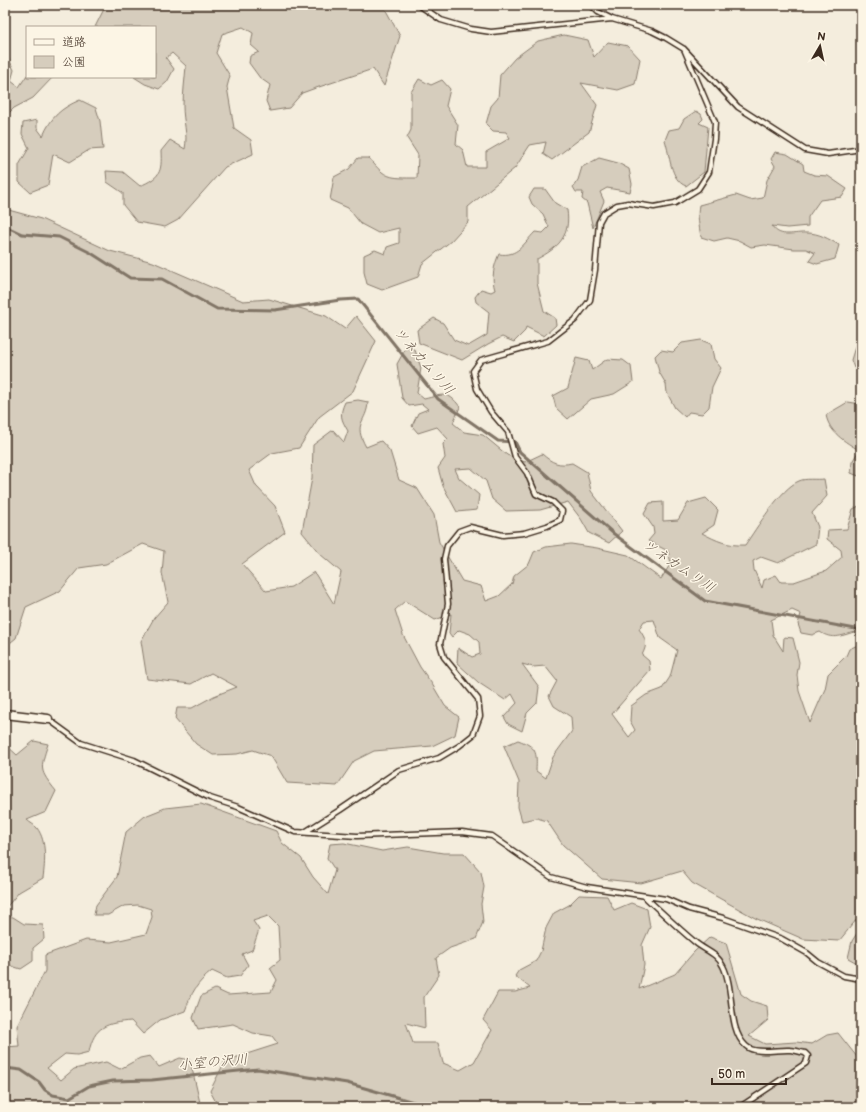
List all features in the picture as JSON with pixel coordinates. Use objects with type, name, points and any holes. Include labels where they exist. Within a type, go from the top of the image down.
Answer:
[{"type":"street","points":[[5,714],[48,719]]},
{"type":"lane","points":[[419,5],[441,20],[471,29],[491,32],[612,19]]},
{"type":"lane","points":[[591,5],[598,12],[612,19],[652,31],[684,49],[738,107],[805,150],[828,154],[861,149]]},
{"type":"lane","points":[[304,832],[340,810],[399,770],[439,758],[459,746],[473,735],[480,716],[478,699],[444,657],[440,644],[448,604],[444,559],[447,546],[460,531],[470,527],[503,535],[524,533],[547,526],[560,520],[562,511],[553,502],[536,494],[527,473],[514,457],[508,432],[491,412],[477,389],[473,371],[481,360],[548,341],[575,320],[590,300],[595,270],[599,222],[604,212],[616,205],[628,203],[654,207],[675,203],[698,189],[709,172],[715,122],[684,49]]},
{"type":"lane","points":[[48,719],[81,743],[134,760],[210,798],[238,807],[295,832],[357,836],[462,832],[492,836],[551,876],[587,887],[666,899],[688,909],[723,918],[782,939],[807,953],[818,962],[844,976],[861,979]]},
{"type":"lane","points":[[643,896],[697,944],[717,956],[723,966],[730,984],[733,1014],[739,1037],[745,1046],[751,1050],[790,1050],[805,1053],[808,1056],[806,1063],[740,1107]]},
{"type":"green space","points":[[106,5],[383,5],[400,36],[384,86],[373,69],[302,93],[289,108],[270,111],[266,101],[270,85],[260,78],[249,63],[250,56],[259,52],[251,45],[253,33],[243,27],[222,34],[216,53],[230,76],[227,87],[234,128],[251,140],[253,154],[225,167],[178,220],[165,227],[137,222],[123,205],[123,193],[107,182],[106,171],[123,172],[140,186],[156,177],[161,164],[161,151],[170,140],[185,149],[186,138],[183,106],[186,66],[172,53],[166,58],[174,69],[167,82],[159,89],[145,84],[136,78],[156,78],[156,26],[96,26]]},
{"type":"green space","points":[[564,35],[588,40],[594,57],[608,42],[628,46],[640,59],[635,84],[618,90],[581,83],[597,105],[589,132],[552,160],[543,154],[546,142],[530,145],[515,168],[468,207],[468,222],[451,241],[422,264],[418,277],[382,290],[367,284],[364,272],[364,255],[375,250],[385,254],[387,247],[399,243],[399,228],[378,233],[361,224],[348,208],[330,200],[334,177],[349,169],[358,158],[369,158],[384,174],[400,178],[417,178],[418,155],[407,138],[411,130],[411,92],[419,79],[431,85],[442,80],[450,89],[446,106],[458,125],[456,144],[463,150],[467,167],[486,167],[486,152],[510,138],[506,132],[493,131],[486,124],[491,106],[498,98],[500,75],[515,58],[538,41]]},
{"type":"green space","points":[[9,59],[14,70],[11,81],[19,87],[26,76],[26,78],[52,78],[33,98],[14,108],[5,117],[5,62]]},
{"type":"green space","points":[[80,100],[96,108],[100,121],[103,149],[89,150],[70,162],[53,154],[48,185],[30,192],[19,182],[19,165],[29,148],[22,134],[23,123],[37,120],[37,128],[43,136],[49,123],[57,114],[67,106]]},
{"type":"green space","points":[[696,111],[701,114],[703,119],[699,123],[708,127],[704,172],[686,186],[681,183],[674,173],[665,140],[669,130],[679,128],[684,119]]},
{"type":"green space","points":[[775,152],[787,154],[803,164],[804,171],[814,175],[828,176],[847,189],[842,197],[820,200],[808,217],[808,226],[787,228],[772,226],[775,230],[783,234],[811,233],[828,239],[839,245],[835,259],[817,264],[809,261],[815,253],[806,249],[765,245],[751,247],[740,241],[727,238],[714,241],[701,237],[698,217],[699,205],[736,195],[750,200],[763,198],[767,180],[775,166],[771,159]]},
{"type":"green space","points":[[599,158],[618,163],[629,169],[632,184],[630,192],[607,188],[600,192],[604,201],[593,228],[587,203],[582,199],[583,192],[576,192],[573,187],[578,180],[582,167]]},
{"type":"green space","points":[[534,189],[545,189],[555,203],[567,210],[568,219],[565,234],[557,246],[537,259],[537,283],[544,311],[555,318],[556,325],[544,336],[526,327],[525,331],[514,342],[502,337],[462,360],[419,343],[417,330],[434,318],[443,323],[454,340],[468,346],[487,335],[489,312],[476,302],[475,297],[481,289],[491,292],[495,290],[493,281],[494,272],[499,254],[511,254],[516,252],[535,232],[543,233],[549,227],[543,214],[532,204],[529,197]]},
{"type":"green space","points":[[5,209],[41,219],[110,251],[153,262],[243,301],[269,299],[326,316],[345,329],[356,316],[376,341],[353,391],[319,417],[299,448],[272,453],[249,470],[256,486],[275,506],[285,532],[242,564],[266,591],[291,587],[314,572],[334,604],[341,572],[320,554],[302,532],[312,478],[313,445],[333,430],[344,442],[348,431],[341,414],[343,406],[345,402],[358,400],[368,402],[360,427],[362,439],[366,447],[381,441],[390,451],[399,480],[417,488],[434,515],[439,542],[462,581],[481,586],[486,601],[499,596],[512,584],[514,576],[529,564],[534,552],[546,547],[571,544],[628,555],[661,579],[671,563],[668,551],[648,541],[654,534],[653,527],[644,514],[650,503],[663,502],[663,521],[678,520],[688,503],[706,498],[718,510],[714,525],[702,533],[733,545],[745,545],[769,510],[792,485],[801,480],[824,479],[827,496],[812,513],[818,527],[816,544],[778,563],[761,557],[753,561],[754,570],[762,588],[764,580],[776,575],[781,582],[794,582],[826,571],[842,557],[841,550],[827,539],[828,530],[847,529],[853,509],[861,505],[861,914],[839,941],[803,939],[755,918],[692,883],[682,871],[641,883],[602,879],[563,845],[547,821],[537,818],[522,821],[518,807],[519,782],[504,746],[518,740],[529,745],[536,755],[536,771],[546,778],[553,757],[572,731],[571,717],[554,706],[549,696],[557,681],[545,666],[533,667],[522,664],[539,687],[537,703],[527,713],[522,731],[508,724],[504,717],[517,703],[512,694],[505,700],[479,683],[457,663],[458,648],[472,657],[480,654],[479,642],[470,634],[459,630],[452,637],[449,633],[451,614],[435,620],[405,601],[395,610],[403,635],[420,667],[445,706],[459,717],[455,735],[432,746],[374,751],[354,761],[337,786],[287,783],[271,756],[253,750],[237,754],[213,755],[196,744],[175,719],[177,708],[192,708],[214,696],[237,687],[211,673],[191,684],[147,679],[141,641],[154,618],[168,602],[162,573],[164,551],[143,544],[106,564],[79,568],[60,591],[26,607],[16,638],[5,647]],"holes":[[[792,610],[801,614],[798,624],[801,633],[812,635],[820,632],[833,637],[854,632],[858,636],[858,645],[849,649],[846,656],[828,674],[825,689],[810,723],[799,691],[797,675],[799,662],[793,638],[784,637],[783,651],[773,635],[771,620]],[[654,620],[660,638],[677,650],[670,677],[662,689],[646,695],[631,706],[630,721],[635,730],[629,737],[612,714],[650,670],[649,661],[642,655],[646,645],[639,629],[644,621]]]},
{"type":"green space","points":[[861,335],[861,371],[854,368],[851,360],[858,337]]},
{"type":"green space","points":[[701,340],[711,344],[714,359],[721,368],[712,387],[709,407],[702,414],[689,412],[685,417],[675,408],[667,393],[666,384],[659,372],[655,356],[661,350],[673,352],[682,343]]},
{"type":"green space","points":[[407,346],[415,350],[421,368],[417,393],[424,399],[440,395],[452,398],[460,407],[453,423],[464,432],[483,435],[507,455],[525,462],[542,454],[549,460],[556,463],[572,463],[587,472],[591,491],[622,531],[609,543],[589,533],[581,519],[568,502],[540,510],[506,511],[492,499],[486,481],[471,468],[455,469],[459,478],[479,495],[477,510],[457,512],[443,486],[438,468],[445,458],[443,444],[448,439],[437,427],[418,433],[412,426],[418,413],[428,409],[422,404],[409,406],[402,398],[397,364]]},
{"type":"green space","points":[[576,358],[589,361],[592,370],[607,359],[623,360],[631,366],[633,382],[614,394],[591,399],[568,419],[556,408],[553,396],[568,388]]},
{"type":"green space","points":[[848,402],[861,404],[861,477],[851,473],[852,462],[859,450],[838,436],[830,427],[826,415]]},
{"type":"green space","points":[[34,741],[48,744],[43,759],[43,769],[46,778],[56,791],[46,812],[27,820],[37,828],[44,846],[45,859],[43,878],[19,892],[5,909],[5,744],[17,755]]},
{"type":"green space","points":[[201,804],[276,831],[282,843],[301,858],[313,877],[328,894],[335,870],[327,858],[330,844],[344,843],[382,851],[408,847],[443,853],[464,853],[481,872],[484,887],[481,904],[483,922],[476,939],[450,948],[436,958],[439,975],[424,997],[425,1028],[406,1023],[413,1043],[438,1043],[443,1063],[460,1070],[474,1062],[492,1030],[483,1020],[498,992],[515,992],[530,988],[515,976],[519,970],[536,961],[541,951],[546,928],[554,913],[569,905],[579,895],[607,896],[614,910],[631,903],[647,909],[650,927],[642,945],[644,965],[639,989],[675,974],[694,952],[710,937],[726,943],[741,994],[751,1001],[767,1006],[768,1020],[749,1036],[765,1044],[796,1042],[812,1044],[827,1035],[838,1033],[861,1062],[861,1107],[214,1107],[217,1104],[210,1091],[225,1061],[278,1044],[272,1036],[253,1033],[233,1024],[198,1029],[193,1018],[201,996],[215,989],[228,995],[271,992],[277,980],[270,968],[280,960],[278,926],[268,916],[253,921],[259,930],[252,950],[242,954],[248,965],[240,976],[227,978],[212,971],[195,989],[185,1011],[160,1020],[143,1034],[131,1021],[108,1025],[98,1031],[94,1036],[89,1052],[77,1055],[65,1054],[47,1068],[61,1080],[74,1069],[106,1062],[120,1069],[140,1058],[150,1056],[159,1067],[180,1058],[190,1060],[201,1107],[5,1107],[5,1047],[19,1046],[17,1026],[45,971],[45,955],[86,940],[111,942],[146,934],[152,917],[151,909],[138,905],[124,906],[108,915],[94,915],[96,905],[117,877],[126,832],[145,816],[165,808]]},
{"type":"green space","points":[[5,916],[13,917],[24,924],[43,925],[44,939],[33,948],[33,961],[21,969],[5,964]]},
{"type":"green space","points":[[861,927],[861,961],[857,963],[848,958],[852,941]]},
{"type":"waterway","name":"ツネカムリ川","points":[[5,226],[22,234],[59,237],[91,253],[130,278],[162,279],[217,309],[275,310],[340,300],[358,299],[438,399],[498,441],[515,442],[520,452],[614,534],[705,601],[861,630]]},
{"type":"waterway","name":"小室の沢川","points":[[5,1068],[21,1070],[39,1082],[45,1090],[53,1095],[69,1098],[89,1086],[113,1081],[152,1080],[258,1069],[347,1083],[431,1107]]}]
